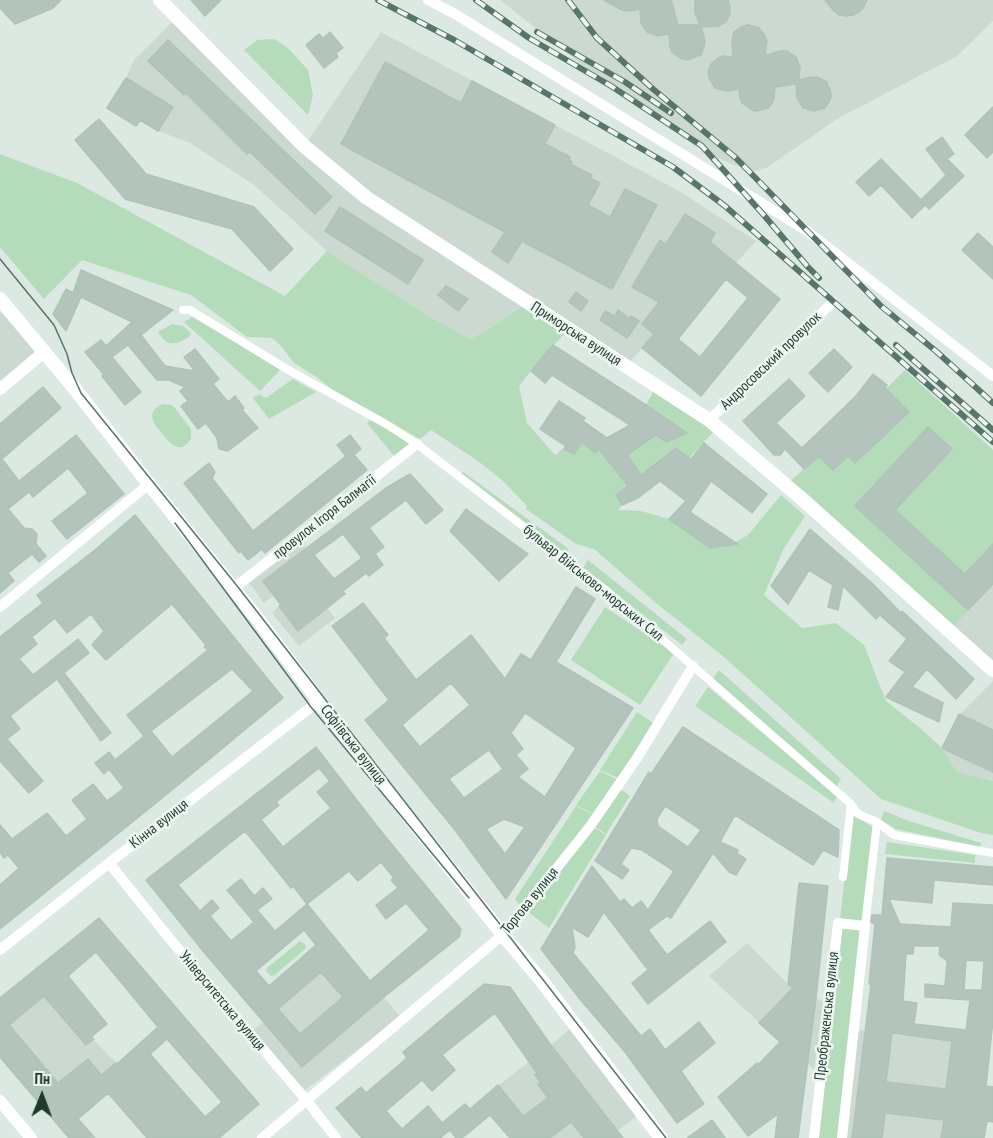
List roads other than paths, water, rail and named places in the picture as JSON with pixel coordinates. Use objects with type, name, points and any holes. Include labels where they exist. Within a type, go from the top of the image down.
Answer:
[{"type":"main road","name":"Приморська вулиця","points":[[160,0],[304,146],[367,198],[709,420],[801,498],[993,670]]},
{"type":"main road","name":"Софіївська вулиця","points":[[0,299],[256,618],[355,749],[505,934],[661,1138]]},
{"type":"street","points":[[428,0],[455,14],[807,231],[993,376]]},
{"type":"street","name":"Андросовський провулок","points":[[709,420],[833,302]]},
{"type":"street","name":"бульвар Військово-морських Сил","points":[[183,310],[190,310],[417,444],[608,592],[851,804],[858,814],[877,822],[894,835],[993,853]]},
{"type":"street","points":[[0,389],[44,351]]},
{"type":"street","name":"провулок Ігоря Балмагії","points":[[233,590],[417,444]]},
{"type":"street","points":[[0,607],[149,484]]},
{"type":"street","name":"Торгова вулиця","points":[[262,1138],[505,934],[591,825],[637,758],[693,666]]},
{"type":"street","name":"Кінна вулиця","points":[[0,950],[319,701]]},
{"type":"street","points":[[843,877],[851,804]]},
{"type":"street","name":"Преображенська вулиця","points":[[842,1138],[877,822]]},
{"type":"street","name":"Університетська вулиця","points":[[109,863],[336,1138]]},
{"type":"street","name":"Преображенська вулиця","points":[[814,1138],[838,922],[866,926]]},
{"type":"street","points":[[0,1101],[32,1138]]},
{"type":"tram line","points":[[0,259],[54,325],[81,393],[238,587],[666,1138]]},
{"type":"tram line","points":[[175,523],[311,707],[469,898]]},
{"type":"railway","points":[[378,0],[456,41],[673,167],[725,206],[993,442]]},
{"type":"railway","points":[[476,0],[529,38],[611,86],[702,146],[819,278]]},
{"type":"railway","points":[[568,0],[597,38],[653,89],[736,158],[881,306],[937,352],[993,403]]},
{"type":"railway","points":[[537,32],[625,82],[671,113]]},
{"type":"railway","points":[[896,345],[993,430]]}]
